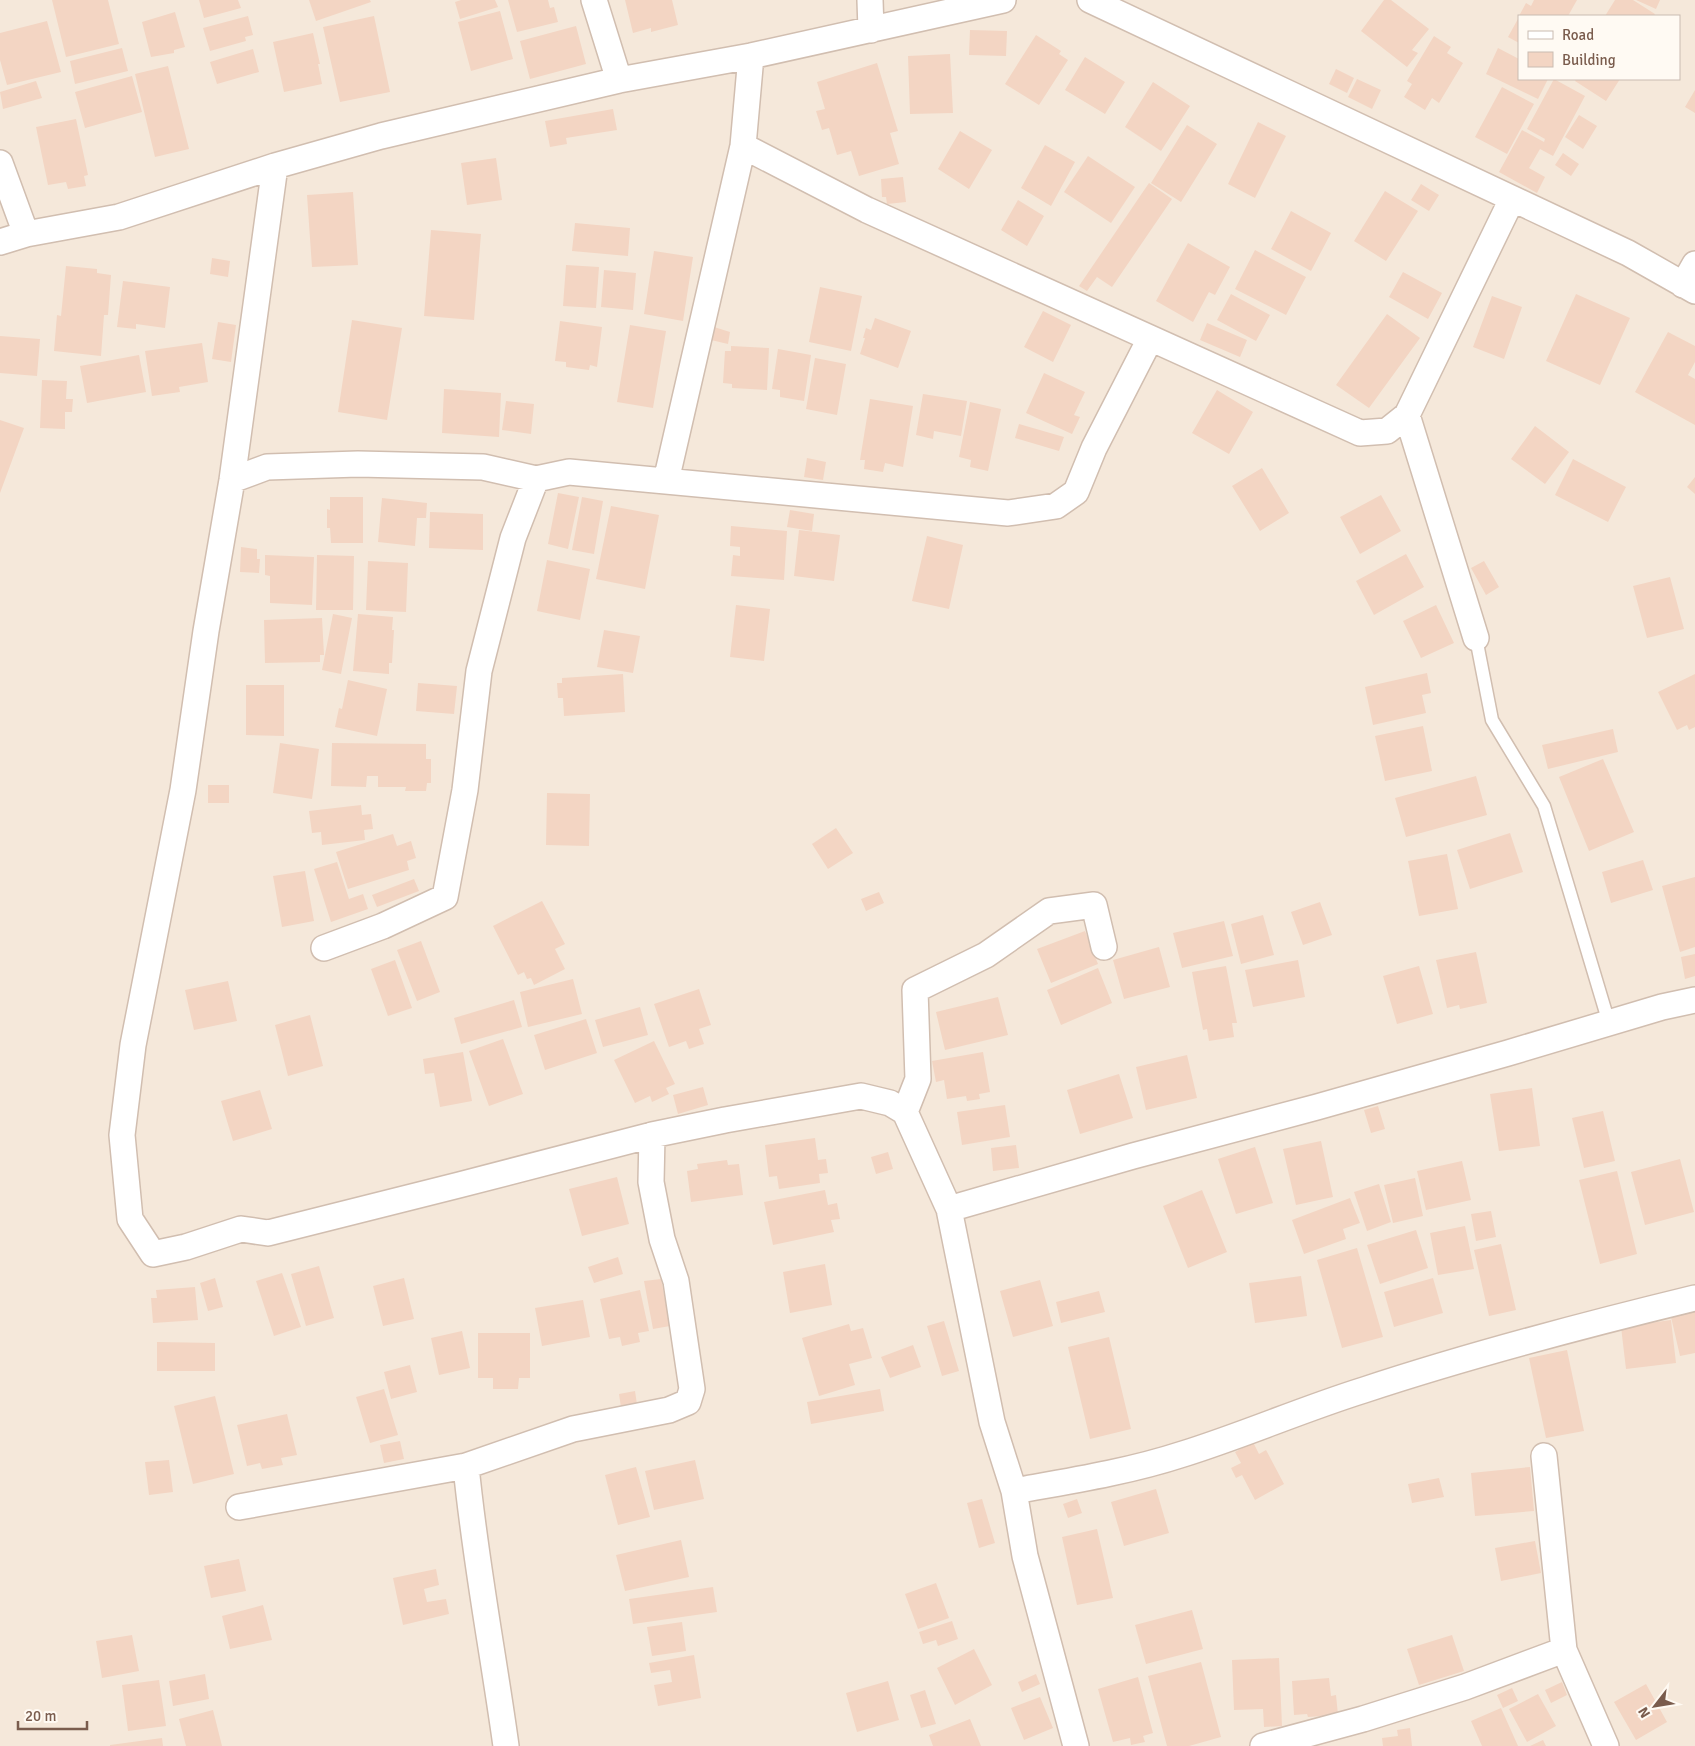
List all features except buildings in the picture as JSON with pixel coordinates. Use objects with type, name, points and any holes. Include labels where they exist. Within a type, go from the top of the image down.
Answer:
[{"type":"street","points":[[594,0],[619,80]]},
{"type":"street","points":[[870,0],[871,30]]},
{"type":"street","points":[[0,242],[26,234],[119,218],[275,166],[380,136],[619,80],[751,56],[1003,0]]},
{"type":"street","points":[[1090,0],[1512,199],[1691,280]]},
{"type":"street","points":[[666,481],[743,146],[751,56]]},
{"type":"street","points":[[743,146],[867,210],[1360,433],[1388,430],[1407,416],[1512,199]]},
{"type":"street","points":[[0,163],[26,234]]},
{"type":"street","points":[[275,166],[232,480],[206,631],[183,790],[133,1045],[122,1135],[130,1219],[153,1254],[186,1247],[241,1229],[268,1233],[459,1186],[652,1135],[725,1120],[861,1096],[890,1103],[905,1112],[949,1209],[992,1422],[1014,1491],[1024,1556],[1076,1746]]},
{"type":"street","points":[[232,480],[267,467],[358,464],[483,467],[536,479],[569,472],[1008,513],[1056,506],[1076,492],[1094,448],[1150,339]]},
{"type":"street","points":[[1407,416],[1476,638]]},
{"type":"street","points":[[324,948],[383,926],[445,897],[465,790],[479,671],[513,538],[536,479]]},
{"type":"street","points":[[905,1112],[918,1079],[915,990],[986,955],[1049,911],[1094,905],[1104,947]]},
{"type":"street","points":[[949,1209],[1133,1156],[1374,1091],[1662,1007],[1695,1000]]},
{"type":"street","points":[[239,1507],[466,1466],[573,1429],[669,1410],[688,1402],[692,1389],[676,1281],[662,1239],[651,1182],[652,1135]]},
{"type":"street","points":[[1014,1491],[1114,1473],[1182,1455],[1363,1390],[1520,1342],[1695,1298]]},
{"type":"street","points":[[1544,1456],[1564,1650],[1606,1746]]},
{"type":"street","points":[[466,1466],[473,1532],[506,1746]]},
{"type":"street","points":[[1263,1746],[1382,1713],[1465,1687],[1564,1650]]},
{"type":"lane","points":[[1476,638],[1492,720],[1544,806],[1609,1023]]},
{"type":"shaded area","points":[[0,0],[1695,0],[1695,1746],[0,1746]]}]
